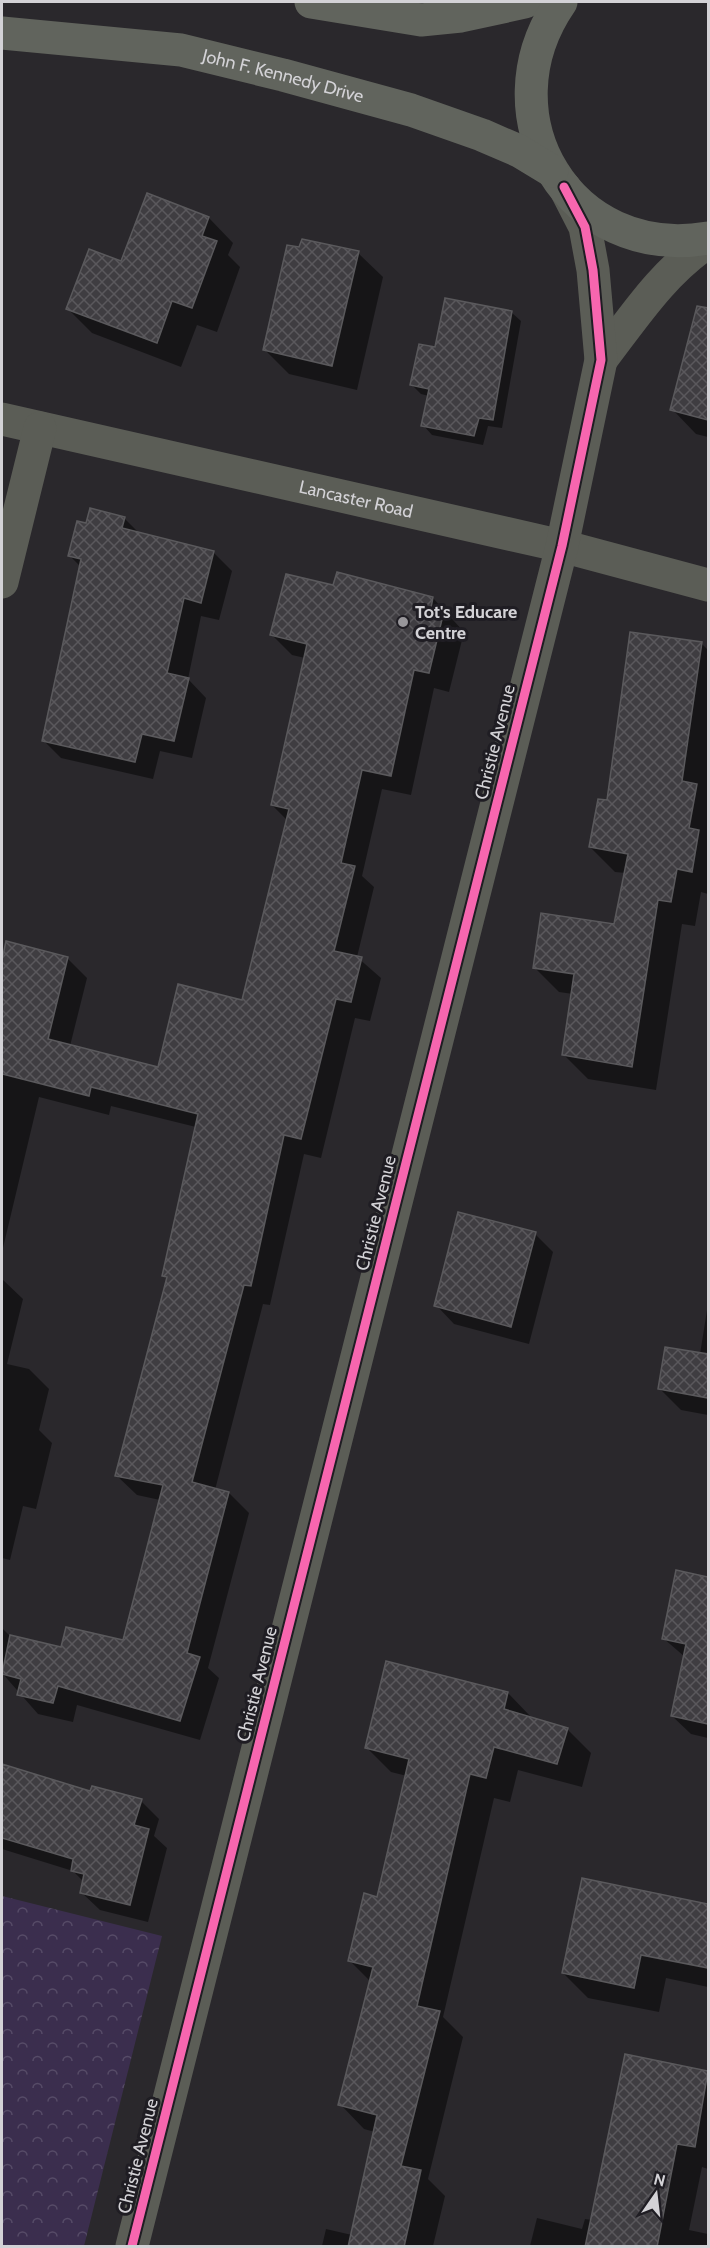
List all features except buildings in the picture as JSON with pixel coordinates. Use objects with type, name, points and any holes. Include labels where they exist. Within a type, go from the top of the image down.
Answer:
[{"type":"highway","points":[[311,2],[421,20],[460,16],[525,2]]},
{"type":"highway","name":"John F. Kennedy Drive","points":[[558,179],[536,137],[530,88],[538,42],[561,2]]},
{"type":"highway","name":"John F. Kennedy Drive","points":[[2,33],[181,50],[411,110],[482,135],[519,151],[558,179],[601,219],[639,237],[669,241],[708,240]]},
{"type":"street","name":"Christie Avenue","points":[[132,2247],[562,546],[601,360],[593,270],[585,227],[558,179]]},
{"type":"street","name":"Christie Avenue","points":[[601,360],[658,284],[685,257],[708,240]]},
{"type":"street","name":"Lancaster Road","points":[[2,419],[562,546],[708,585]]},
{"type":"street","points":[[2,582],[40,428]]},
{"type":"green space","points":[[2,1896],[162,1936],[84,2246],[2,2246]]},
{"type":"cycle path","points":[[132,2246],[562,546],[601,360],[593,270],[585,227],[564,187]]},
{"type":"place","name":"Tot's Educare Centre","points":[[403,622]]}]
